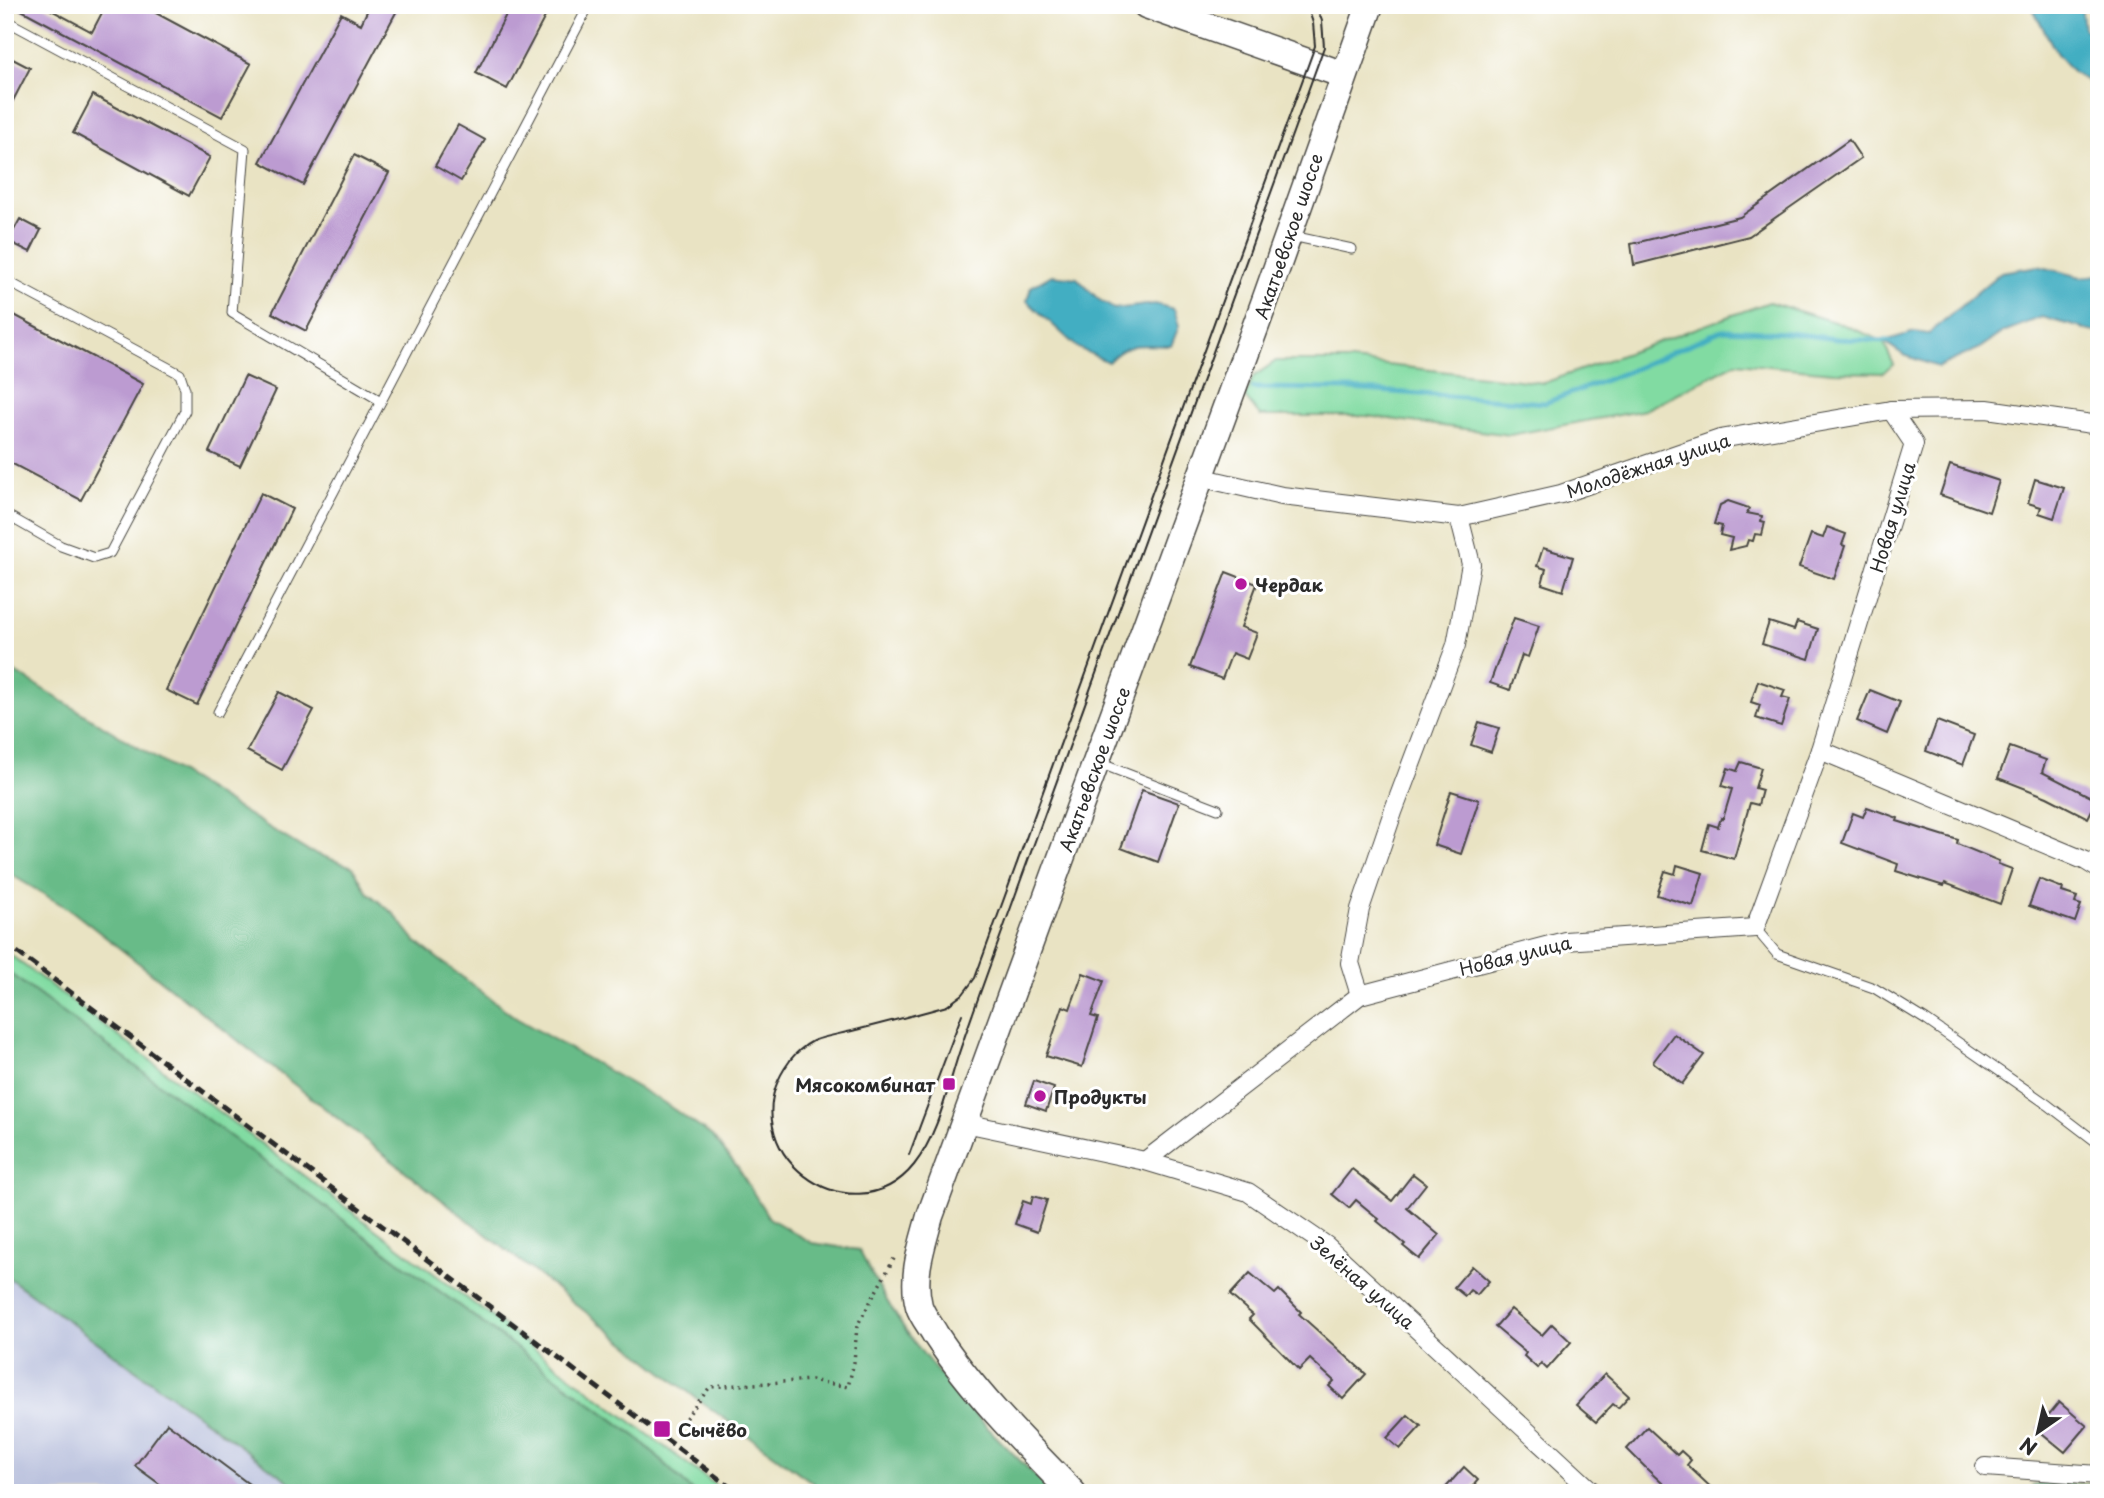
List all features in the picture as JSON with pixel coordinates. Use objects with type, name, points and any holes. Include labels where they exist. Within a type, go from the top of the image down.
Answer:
[{"type":"main road","points":[[1146,5],[1344,75]]},
{"type":"main road","name":"Акатьевское шоссе","points":[[1073,1493],[948,1354],[920,1310],[915,1286],[918,1259],[930,1216],[1370,5]]},
{"type":"street","name":"Молодёжная улица","points":[[1199,477],[1282,496],[1458,517],[1562,494],[1720,439],[1891,410],[1987,409],[2099,425]]},
{"type":"street","name":"Новая улица","points":[[1145,1161],[1360,995],[1565,941],[1755,928],[1820,750],[1914,444],[1891,410]]},
{"type":"street","points":[[1360,995],[1350,962],[1360,909],[1455,645],[1471,564],[1458,517]]},
{"type":"street","points":[[1820,750],[2086,861],[2099,869]]},
{"type":"street","name":"Зелёная улица","points":[[965,1123],[1145,1161],[1248,1192],[1327,1246],[1594,1493]]},
{"type":"street","points":[[1985,1467],[2099,1475]]},
{"type":"lane","points":[[218,712],[589,5]]},
{"type":"lane","points":[[5,20],[245,149],[232,313],[381,401]]},
{"type":"lane","points":[[1288,236],[1352,248]]},
{"type":"lane","points":[[5,280],[180,374],[185,389],[185,411],[110,553],[94,558],[61,546],[5,514]]},
{"type":"lane","points":[[1096,762],[1218,809]]},
{"type":"lane","points":[[1755,928],[1777,954],[1874,988],[1926,1020],[2049,1105],[2099,1144]]},
{"type":"path","points":[[677,1429],[710,1387],[811,1380],[848,1387],[854,1362],[857,1326],[898,1250]]},
{"type":"shaded area","points":[[5,1275],[305,1493],[5,1493]]},
{"type":"green space","points":[[1769,302],[1844,325],[1883,341],[1894,365],[1882,373],[1833,372],[1736,363],[1645,410],[1510,435],[1367,416],[1260,416],[1245,397],[1253,377],[1276,361],[1352,361],[1544,383]]},
{"type":"green space","points":[[5,666],[306,850],[353,867],[367,892],[394,914],[416,942],[516,1018],[663,1102],[712,1136],[738,1168],[769,1218],[812,1243],[859,1250],[896,1315],[936,1370],[984,1424],[1053,1493],[827,1493],[696,1398],[72,911],[5,871]]},
{"type":"green space","points":[[5,951],[726,1493],[694,1493],[638,1438],[5,970]]},
{"type":"green space","points":[[5,970],[638,1438],[694,1493],[305,1493],[5,1275]]},
{"type":"green space","points":[[2046,1483],[2099,1485],[2099,1493],[2026,1493],[2033,1486]]},
{"type":"water","points":[[2031,5],[2081,5],[2084,29],[2099,38],[2099,89],[2073,72],[2057,54]]},
{"type":"water","points":[[2038,266],[2081,277],[2099,275],[2099,333],[2042,317],[2003,332],[1978,349],[1938,367],[1904,355],[1883,341],[1915,332],[1928,334],[2001,272]]},
{"type":"water","points":[[1052,275],[1077,278],[1098,299],[1114,309],[1155,304],[1174,309],[1179,326],[1171,346],[1130,347],[1108,362],[1078,348],[1027,301],[1031,287]]},
{"type":"building","points":[[12,5],[42,5],[92,32],[106,5],[141,5],[251,64],[222,117]]},
{"type":"building","points":[[370,5],[400,5],[303,185],[260,162],[341,13],[361,24]]},
{"type":"building","points":[[511,5],[527,5],[546,15],[507,89],[476,73]]},
{"type":"building","points":[[5,55],[30,68],[5,116]]},
{"type":"building","points":[[93,95],[210,157],[189,196],[73,133]]},
{"type":"building","points":[[458,125],[485,140],[461,181],[435,166]]},
{"type":"building","points":[[1849,140],[1861,158],[1749,236],[1634,265],[1631,244],[1740,217]]},
{"type":"building","points":[[354,155],[389,173],[306,331],[272,313]]},
{"type":"building","points":[[20,219],[41,230],[30,252],[8,241]]},
{"type":"building","points":[[5,310],[143,384],[81,500],[5,460]]},
{"type":"building","points":[[245,376],[276,390],[240,466],[209,452]]},
{"type":"building","points":[[1950,465],[1999,481],[1989,512],[1940,495]]},
{"type":"building","points":[[2035,479],[2064,488],[2054,518],[2039,513],[2041,507],[2028,503]]},
{"type":"building","points":[[261,493],[292,509],[197,705],[166,690]]},
{"type":"building","points":[[1728,501],[1749,508],[1747,513],[1762,516],[1761,521],[1765,522],[1762,535],[1755,534],[1753,541],[1748,540],[1746,546],[1729,550],[1732,538],[1720,535],[1722,526],[1714,524],[1720,505]]},
{"type":"building","points":[[1827,527],[1846,534],[1842,545],[1845,546],[1834,579],[1799,567],[1811,534],[1823,538]]},
{"type":"building","points":[[1543,548],[1573,557],[1563,591],[1542,584],[1546,569],[1537,566]]},
{"type":"building","points":[[1226,572],[1257,584],[1241,627],[1257,633],[1247,659],[1232,653],[1222,679],[1190,667]]},
{"type":"building","points":[[1514,618],[1539,626],[1528,657],[1522,655],[1510,690],[1490,683]]},
{"type":"building","points":[[1769,622],[1794,630],[1797,622],[1818,629],[1809,659],[1762,644]]},
{"type":"building","points":[[1758,681],[1785,690],[1782,697],[1790,699],[1781,726],[1756,718],[1760,705],[1751,702]]},
{"type":"building","points":[[1870,690],[1900,702],[1887,734],[1857,721]]},
{"type":"building","points":[[279,692],[314,710],[282,770],[247,751]]},
{"type":"building","points":[[1937,721],[1974,735],[1963,765],[1926,751]]},
{"type":"building","points":[[1479,722],[1499,728],[1491,752],[1471,745]]},
{"type":"building","points":[[2010,747],[2046,760],[2042,772],[2097,800],[2088,818],[2047,797],[1998,778]]},
{"type":"building","points":[[1741,762],[1761,768],[1755,788],[1762,790],[1758,805],[1750,803],[1734,859],[1702,850],[1709,824],[1718,827],[1721,818],[1723,819],[1732,789],[1722,786],[1728,768],[1737,771]]},
{"type":"building","points":[[1142,790],[1179,803],[1158,862],[1121,848]]},
{"type":"building","points":[[1451,791],[1479,800],[1461,854],[1434,845]]},
{"type":"building","points":[[1867,807],[1898,818],[1897,821],[1958,840],[1957,844],[2012,869],[2000,904],[1945,883],[1944,886],[1896,871],[1898,864],[1842,843],[1853,813],[1863,817]]},
{"type":"building","points":[[1677,865],[1703,873],[1693,906],[1657,895],[1665,871],[1675,874]]},
{"type":"building","points":[[2039,879],[2063,888],[2062,892],[2077,897],[2075,903],[2081,905],[2075,922],[2029,906]]},
{"type":"building","points":[[1083,973],[1104,981],[1091,1016],[1098,1018],[1082,1067],[1046,1056],[1063,1006],[1070,1009]]},
{"type":"building","points":[[1674,1034],[1704,1055],[1682,1084],[1653,1062]]},
{"type":"building","name":"Продукты","points":[[1034,1081],[1054,1088],[1046,1111],[1026,1104]]},
{"type":"building","points":[[1352,1169],[1392,1201],[1413,1174],[1426,1184],[1407,1208],[1439,1235],[1419,1259],[1356,1200],[1349,1208],[1332,1194]]},
{"type":"building","points":[[1033,1196],[1047,1200],[1037,1232],[1015,1224],[1023,1201],[1031,1204]]},
{"type":"building","points":[[1472,1266],[1489,1281],[1477,1295],[1470,1290],[1465,1296],[1454,1287]]},
{"type":"building","points":[[1250,1273],[1275,1294],[1279,1290],[1301,1312],[1299,1314],[1366,1374],[1343,1399],[1329,1386],[1334,1381],[1310,1359],[1299,1370],[1249,1319],[1253,1315],[1230,1295]]},
{"type":"building","points":[[1511,1309],[1542,1335],[1552,1324],[1571,1342],[1547,1369],[1541,1363],[1537,1368],[1524,1356],[1526,1353],[1495,1327]]},
{"type":"building","points":[[1605,1374],[1629,1396],[1618,1408],[1613,1404],[1596,1422],[1576,1405]]},
{"type":"building","points":[[2059,1402],[2087,1426],[2065,1452],[2037,1429]]},
{"type":"building","points":[[1408,1415],[1421,1426],[1400,1449],[1387,1438]]},
{"type":"building","points":[[167,1423],[261,1493],[172,1493],[135,1466]]},
{"type":"building","points":[[1647,1427],[1677,1455],[1681,1451],[1691,1460],[1687,1465],[1717,1493],[1673,1493],[1649,1471],[1627,1449]]},
{"type":"building","points":[[1464,1467],[1478,1480],[1467,1493],[1441,1493]]},
{"type":"waterway","points":[[1253,388],[1350,389],[1545,403],[1627,372],[1722,330],[1889,341]]},
{"type":"tram line","points":[[1307,5],[1313,23],[1315,46],[975,978],[963,994],[947,1006],[810,1043],[789,1062],[773,1095],[773,1126],[784,1154],[804,1175],[830,1189],[859,1194],[888,1186],[914,1165],[936,1126],[981,990],[1324,47],[1322,21],[1316,5]]},
{"type":"tram line","points":[[909,1155],[962,1014]]},
{"type":"railway","points":[[5,943],[738,1493]]},
{"type":"place","name":"Чердак","points":[[1241,584]]},
{"type":"place","name":"Мясокомбинат","points":[[949,1084]]},
{"type":"place","name":"Продукты","points":[[1040,1096]]},
{"type":"place","name":"Сычёво","points":[[662,1429]]}]
